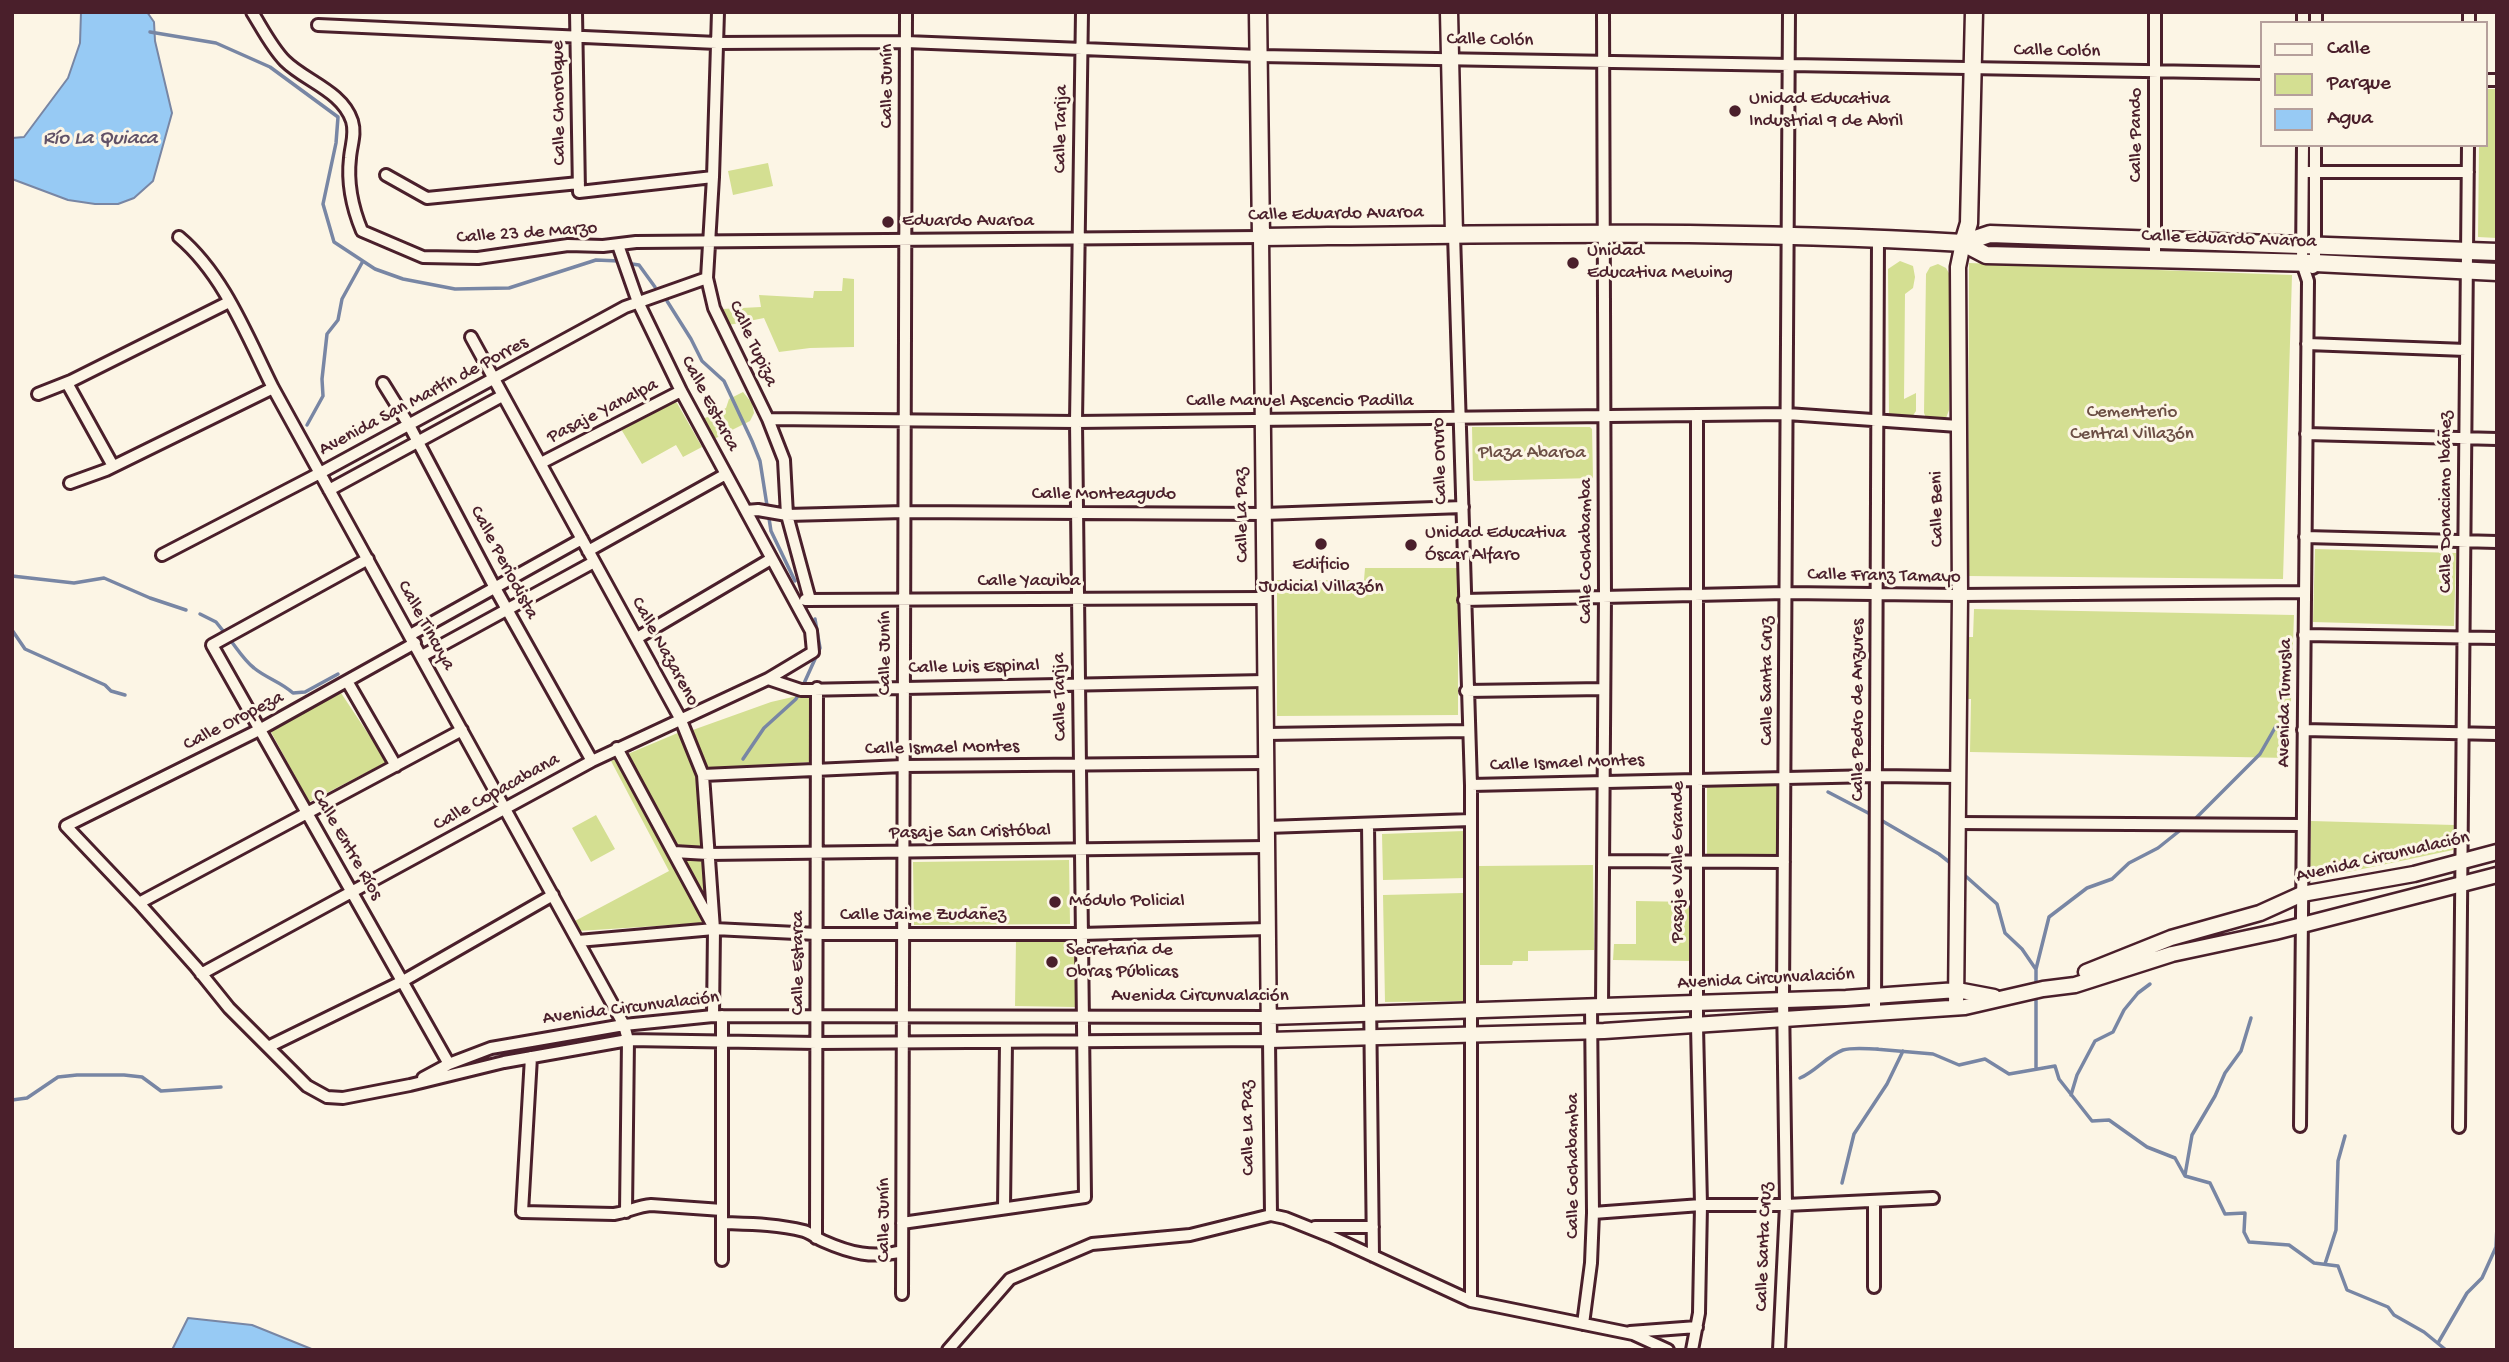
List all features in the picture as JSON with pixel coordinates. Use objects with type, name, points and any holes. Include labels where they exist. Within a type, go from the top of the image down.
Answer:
[{"type":"main road","name":"Calle La Paz","points":[[1258,12],[1261,237]]},
{"type":"main road","name":"Calle Oruro","points":[[1449,12],[1454,234]]},
{"type":"main road","name":"Calle Beni","points":[[1963,243],[1969,223],[1974,12]]},
{"type":"main road","name":"Calle Eduardo Avaroa","points":[[1261,237],[1787,234],[1963,243],[1990,233],[2497,252]]},
{"type":"main road","name":"Calle Eduardo Avaroa","points":[[1963,243],[1986,255],[2155,258],[2497,271]]},
{"type":"street","name":"Calle 23 de Marzo","points":[[252,12],[284,61],[325,87],[351,119],[354,134],[350,156],[351,196],[362,231],[423,257],[478,258],[568,245],[710,242]]},
{"type":"street","name":"Calle Chorolque","points":[[576,12],[579,187]]},
{"type":"street","name":"Calle Tupiza","points":[[718,12],[707,278],[714,308],[768,419],[784,460],[787,515],[810,600]]},
{"type":"street","name":"Calle Junín","points":[[902,1294],[906,12]]},
{"type":"street","name":"Calle Tarija","points":[[902,1223],[1085,1197],[1076,422],[1082,12]]},
{"type":"street","name":"Calle Cochabamba","points":[[1583,1324],[1591,1263],[1591,1031],[1597,1007],[1603,861],[1603,12]]},
{"type":"street","name":"Calle Santa Cruz","points":[[1779,1350],[1786,1205],[1783,999],[1789,12]]},
{"type":"street","name":"Calle Pando","points":[[2155,12],[2155,258]]},
{"type":"street","name":"Calle Colón","points":[[318,26],[716,43],[905,42],[1259,56],[1451,57],[2260,73]]},
{"type":"street","name":"Avenida Tumusla","points":[[2303,147],[2309,244]]},
{"type":"street","name":"Avenida Tumusla","points":[[2300,1126],[2308,263],[2315,147]]},
{"type":"street","name":"Calle Donaciano Ibáñez","points":[[2459,1127],[2468,147]]},
{"type":"street","points":[[2303,173],[2468,172]]},
{"type":"street","points":[[386,175],[427,198],[713,177]]},
{"type":"street","name":"Calle Oruro","points":[[1454,234],[1461,418],[1467,731],[1471,785],[1471,1301]]},
{"type":"street","name":"Calle Tincuya","points":[[179,237],[195,251],[229,302],[273,388],[624,1025],[628,1040],[626,1212]]},
{"type":"street","name":"Calle Eduardo Avaroa","points":[[710,242],[1261,237]]},
{"type":"street","name":"Calle La Paz","points":[[1261,237],[1271,1215]]},
{"type":"street","name":"Calle Pedro de Anzures","points":[[1875,1013],[1878,239]]},
{"type":"street","name":"Calle Beni","points":[[1956,1007],[1960,595],[1958,267],[1963,243]]},
{"type":"street","name":"Calle Estarca","points":[[618,244],[638,302],[681,391],[811,631],[813,652]]},
{"type":"street","name":"Avenida San Martín de Porres","points":[[162,555],[494,380],[625,307],[707,278]]},
{"type":"street","points":[[38,394],[66,383],[229,302]]},
{"type":"street","name":"Calle Nazareno","points":[[471,337],[680,718],[703,775],[718,1016],[722,1042],[722,1261]]},
{"type":"street","points":[[2307,344],[2466,350]]},
{"type":"street","points":[[66,383],[113,466]]},
{"type":"street","name":"Calle Periodista","points":[[383,383],[409,425],[495,588],[592,761]]},
{"type":"street","points":[[70,483],[113,466],[273,388]]},
{"type":"street","name":"Pasaje Yanalpa","points":[[541,463],[681,391]]},
{"type":"street","name":"Avenida San Martín de Porres","points":[[329,490],[502,396]]},
{"type":"street","name":"Calle Manuel Ascencio Padilla","points":[[768,419],[1076,422],[1787,414],[1958,426]]},
{"type":"street","name":"Pasaje Valle Grande","points":[[1692,1350],[1697,1327],[1701,1205],[1697,1003],[1697,415]]},
{"type":"street","points":[[2306,434],[2497,439]]},
{"type":"street","points":[[588,551],[726,474]]},
{"type":"street","name":"Calle Monteagudo","points":[[746,511],[758,510],[787,515],[904,512],[1264,514],[1463,507]]},
{"type":"street","points":[[2305,537],[2497,542]]},
{"type":"street","name":"Calle Oropeza","points":[[66,826],[259,730],[347,681],[495,588],[582,539]]},
{"type":"street","name":"Calle Entre Ríos","points":[[368,559],[212,645],[449,1064]]},
{"type":"street","points":[[637,638],[771,559]]},
{"type":"street","points":[[422,656],[594,562]]},
{"type":"street","name":"Calle Franz Tamayo","points":[[1464,600],[1786,593],[1960,595],[2305,592]]},
{"type":"street","name":"Calle Yacuiba","points":[[794,601],[1265,598]]},
{"type":"street","points":[[2304,635],[2497,638]]},
{"type":"street","name":"Calle Copacabana","points":[[201,974],[592,761],[768,679],[813,652]]},
{"type":"street","name":"Calle Luis Espinal","points":[[768,679],[801,690],[1265,681]]},
{"type":"street","points":[[347,681],[396,766]]},
{"type":"street","name":"Calle Estarca","points":[[817,688],[817,1238]]},
{"type":"street","points":[[1466,691],[1604,689]]},
{"type":"street","points":[[139,903],[461,730]]},
{"type":"street","points":[[2304,730],[2497,734]]},
{"type":"street","points":[[1266,734],[1467,731]]},
{"type":"street","points":[[617,748],[714,929]]},
{"type":"street","name":"Calle Ismael Montes","points":[[703,775],[903,766],[1266,763]]},
{"type":"street","name":"Calle Ismael Montes","points":[[1471,785],[1876,776],[1959,777]]},
{"type":"street","points":[[1267,827],[1471,820]]},
{"type":"street","points":[[1958,823],[2302,825]]},
{"type":"street","points":[[1368,824],[1373,1256]]},
{"type":"street","name":"Avenida Circunvalación","points":[[66,826],[139,903],[229,1008],[307,1086],[327,1097],[342,1098],[531,1057],[628,1040],[817,1043],[1269,1040],[1698,1026],[1956,1007],[2075,985],[2172,954],[2302,925],[2497,875]]},
{"type":"street","name":"Pasaje San Cristóbal","points":[[674,852],[708,854],[1267,847]]},
{"type":"street","name":"Avenida Circunvalación","points":[[2043,989],[2171,938],[2260,913],[2302,894],[2414,874],[2497,852]]},
{"type":"street","points":[[1603,861],[1784,862]]},
{"type":"street","points":[[268,1047],[403,981],[553,895]]},
{"type":"street","name":"Calle Jaime Zudañez","points":[[578,941],[714,929],[817,934],[1081,934],[1268,929]]},
{"type":"street","name":"Avenida Circunvalación","points":[[410,1085],[449,1064],[491,1048],[624,1025],[718,1016],[1269,1017],[1846,998],[1957,990],[1999,998]]},
{"type":"street","points":[[1004,1208],[1006,1042]]},
{"type":"street","points":[[531,1057],[522,1212],[614,1214],[651,1205],[722,1210]]},
{"type":"street","points":[[1593,1213],[1701,1205],[1786,1205],[1933,1198]]},
{"type":"street","points":[[1874,1201],[1874,1286]]},
{"type":"street","points":[[948,1350],[1010,1279],[1093,1244],[1190,1235],[1271,1215],[1373,1256],[1471,1301],[1623,1332],[1668,1350]]},
{"type":"street","points":[[722,1223],[780,1225],[809,1232],[843,1250],[862,1255],[889,1255],[902,1251]]},
{"type":"street","points":[[1305,1227],[1373,1227]]},
{"type":"street","points":[[1623,1332],[1697,1327]]},
{"type":"green space","points":[[2488,89],[2497,89],[2497,238],[2478,237],[2479,147],[2488,147]]},
{"type":"green space","points":[[768,163],[773,186],[733,195],[728,171]]},
{"type":"green space","points":[[1900,261],[1913,266],[1915,277],[1913,288],[1905,294],[1904,399],[1916,393],[1916,411],[1910,420],[1889,417],[1888,269]]},
{"type":"green space","name":"Cementerio Central Villazón","points":[[1969,263],[2292,275],[2283,579],[1968,576]]},
{"type":"green space","points":[[1938,264],[1946,268],[1950,275],[1949,410],[1945,421],[1927,420],[1924,413],[1926,274],[1930,267]]},
{"type":"green space","points":[[843,278],[854,279],[854,347],[779,352],[764,318],[729,325],[722,309],[761,307],[759,295],[813,298],[814,291],[842,291]]},
{"type":"green space","points":[[743,392],[752,403],[754,413],[750,421],[714,439],[703,419],[726,408],[729,399]]},
{"type":"green space","points":[[670,401],[677,403],[702,447],[683,457],[676,445],[642,464],[621,429]]},
{"type":"green space","name":"Plaza Abaroa","points":[[1472,427],[1590,427],[1593,478],[1475,481]]},
{"type":"green space","points":[[2315,549],[2456,553],[2454,626],[2313,622]]},
{"type":"green space","points":[[1365,568],[1458,568],[1458,715],[1277,716],[1277,580],[1364,580]]},
{"type":"green space","points":[[1974,609],[2294,615],[2289,758],[1970,752],[1968,637],[1973,637]]},
{"type":"green space","points":[[341,693],[387,762],[309,802],[270,730]]},
{"type":"green space","points":[[810,693],[811,762],[707,769],[690,731],[771,702]]},
{"type":"green space","points":[[680,732],[697,773],[708,907],[704,923],[578,931],[573,922],[669,871],[611,761]]},
{"type":"green space","points":[[1707,785],[1780,785],[1779,854],[1707,854]]},
{"type":"green space","points":[[596,815],[615,849],[591,862],[572,828]]},
{"type":"green space","points":[[2311,821],[2454,825],[2453,850],[2310,880]]},
{"type":"green space","points":[[1464,831],[1465,878],[1383,880],[1382,834]]},
{"type":"green space","points":[[1069,860],[1070,924],[914,925],[913,862]]},
{"type":"green space","points":[[1593,865],[1594,950],[1528,951],[1528,961],[1513,961],[1512,965],[1480,965],[1479,866]]},
{"type":"green space","points":[[1463,893],[1465,1001],[1385,1002],[1383,895]]},
{"type":"green space","points":[[1636,901],[1691,902],[1691,961],[1613,960],[1614,944],[1636,944]]},
{"type":"green space","points":[[1016,940],[1076,941],[1075,1007],[1015,1006]]},
{"type":"water","name":"Río La Quiaca","points":[[81,12],[147,12],[154,22],[155,41],[172,113],[153,181],[134,198],[118,204],[68,200],[12,179],[12,138],[24,137],[68,78],[80,43]]},
{"type":"water","points":[[188,1318],[252,1325],[314,1350],[172,1350]]},
{"type":"waterway","points":[[150,32],[216,43],[270,67],[338,117],[336,143],[323,204],[334,242],[375,269],[403,279],[455,289],[509,288],[596,260],[619,261]]},
{"type":"waterway","points":[[307,425],[323,396],[327,334],[338,320],[342,299],[363,261]]},
{"type":"waterway","points":[[632,264],[639,265],[655,287]]},
{"type":"waterway","points":[[667,301],[702,361],[724,381],[752,441],[760,461],[771,531],[795,581]]},
{"type":"waterway","points":[[12,576],[74,583],[104,578],[186,610]]},
{"type":"waterway","points":[[200,614],[216,622],[224,632]]},
{"type":"waterway","points":[[743,759],[764,728],[796,699],[801,690],[820,648],[815,619]]},
{"type":"waterway","points":[[12,630],[25,649],[105,685],[111,691],[125,695]]},
{"type":"waterway","points":[[231,641],[254,668],[293,693],[305,692],[338,674]]},
{"type":"waterway","points":[[2192,822],[2260,754],[2276,726]]},
{"type":"waterway","points":[[1828,792],[1872,815]]},
{"type":"waterway","points":[[1879,819],[1953,865]]},
{"type":"waterway","points":[[2036,984],[2036,969],[2049,917],[2087,888],[2112,879],[2129,863],[2158,848],[2183,828]]},
{"type":"waterway","points":[[1961,872],[1997,904],[2005,933],[2022,949],[2035,968]]},
{"type":"waterway","points":[[2071,1095],[2077,1075],[2095,1041],[2113,1032],[2124,1010],[2138,993],[2150,984]]},
{"type":"waterway","points":[[2036,997],[2036,1068]]},
{"type":"waterway","points":[[2185,1175],[2192,1135],[2225,1073],[2241,1051],[2251,1018]]},
{"type":"waterway","points":[[1800,1078],[1837,1053],[1851,1049],[1933,1054],[1959,1065],[1985,1059],[2009,1074],[2055,1066],[2059,1079],[2092,1121],[2109,1120],[2147,1147],[2175,1158],[2185,1176],[2210,1183],[2225,1214],[2245,1213],[2244,1232],[2249,1242],[2289,1245],[2314,1263],[2338,1266],[2347,1290],[2388,1307],[2394,1315],[2424,1332],[2446,1350]]},
{"type":"waterway","points":[[1842,1183],[1854,1134],[1887,1084],[1903,1051]]},
{"type":"waterway","points":[[12,1100],[27,1098],[58,1077],[77,1075],[142,1077],[161,1091],[221,1087]]},
{"type":"waterway","points":[[2325,1264],[2336,1230],[2338,1161],[2345,1136]]},
{"type":"waterway","points":[[2438,1343],[2467,1293],[2482,1278],[2496,1247],[2497,1226]]},
{"type":"place","name":"Unidad Educativa Industrial 9 de Abril","points":[[1735,111]]},
{"type":"place","name":"Eduardo Avaroa","points":[[888,222]]},
{"type":"place","name":"Unidad Educativa Mewing","points":[[1573,263]]},
{"type":"place","name":"Edificio Judicial Villazón","points":[[1321,544]]},
{"type":"place","name":"Unidad Educativa Óscar Alfaro","points":[[1411,545]]},
{"type":"place","name":"Módulo Policial","points":[[1055,902]]},
{"type":"place","name":"Secretaria de Obras Públicas","points":[[1052,962]]}]
